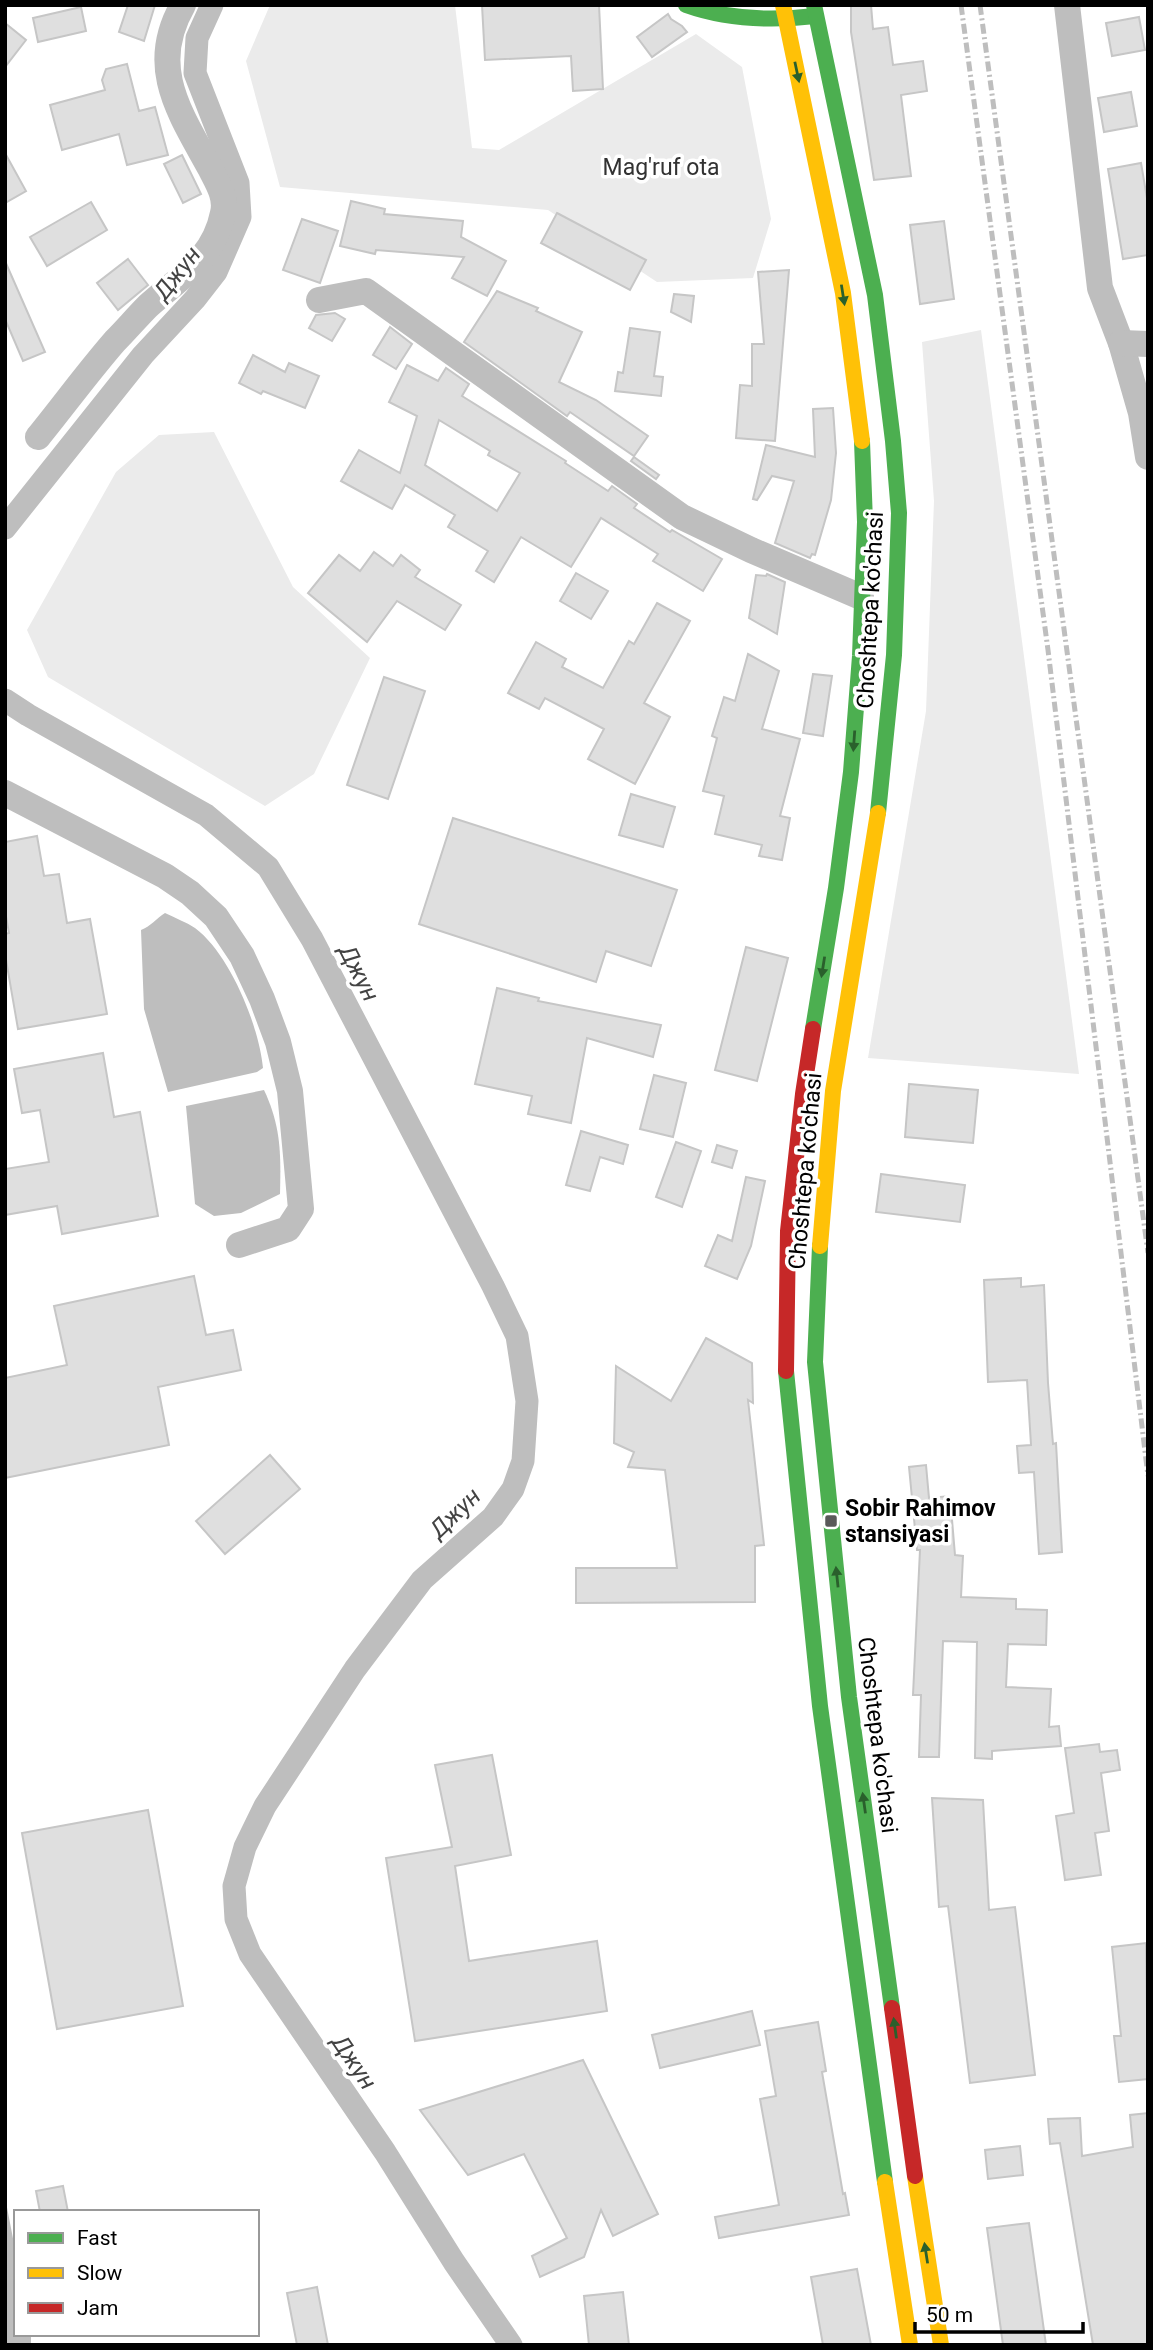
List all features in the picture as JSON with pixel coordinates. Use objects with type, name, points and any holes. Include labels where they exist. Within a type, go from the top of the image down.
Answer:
[{"type":"main road","points":[[686,5],[703,13],[815,11]]},
{"type":"main road","name":"Choshtepa ko'chasi","points":[[815,11],[874,295],[893,441],[899,513],[894,655],[883,776],[874,847],[833,1091],[821,1226],[815,1362],[849,1697],[941,2345]]},
{"type":"main road","name":"Choshtepa ko'chasi","points":[[785,13],[843,293],[863,447],[865,523],[860,656],[851,772],[836,888],[803,1094],[788,1231],[786,1374],[820,1706],[910,2345]]},
{"type":"street","points":[[38,437],[114,343],[146,308],[202,260],[215,239],[224,211],[222,191],[187,126],[168,82],[166,53],[173,23],[183,5]]},
{"type":"street","points":[[1067,5],[1100,288],[1121,343],[1141,414],[1148,457]]},
{"type":"street","points":[[319,300],[366,291],[682,517],[861,597]]},
{"type":"street","points":[[1121,343],[1148,344]]},
{"type":"street","points":[[5,793],[165,876],[216,918],[242,956],[278,1042],[290,1091],[301,1209],[288,1229],[239,1245]]},
{"type":"green space","name":"Mag'ruf ota","points":[[270,5],[455,5],[472,148],[499,150],[696,34],[742,67],[771,219],[753,278],[657,282],[548,210],[280,187],[246,61]]},
{"type":"green space","points":[[981,330],[1079,1074],[868,1058],[926,711],[934,501],[922,342]]},
{"type":"green space","points":[[214,432],[293,587],[370,658],[314,774],[265,806],[48,677],[27,630],[116,472],[159,435]]},
{"type":"shaded area","points":[[165,913],[195,928],[220,955],[231,973],[256,1032],[263,1068],[257,1072],[168,1092],[144,1009],[141,930]]},
{"type":"shaded area","points":[[264,1090],[274,1116],[279,1140],[280,1194],[241,1213],[214,1216],[195,1204],[186,1106]]},
{"type":"shaded area","points":[[5,2197],[14,2244],[14,2336],[31,2336],[31,2345],[5,2345]]},
{"type":"building","points":[[128,5],[155,5],[144,41],[119,32]]},
{"type":"building","points":[[482,5],[599,5],[603,89],[573,91],[571,56],[485,60]]},
{"type":"building","points":[[851,5],[871,5],[873,29],[888,27],[893,65],[923,61],[927,91],[901,95],[911,176],[874,180],[851,32]]},
{"type":"building","points":[[81,7],[86,31],[38,42],[33,18]]},
{"type":"building","points":[[668,14],[687,32],[652,57],[637,37]]},
{"type":"building","points":[[1139,17],[1145,50],[1112,56],[1106,23]]},
{"type":"building","points":[[5,23],[26,40],[5,67]]},
{"type":"building","points":[[127,64],[139,111],[155,107],[168,155],[127,165],[119,134],[62,150],[50,105],[105,90],[102,80],[106,69]]},
{"type":"building","points":[[1131,92],[1137,126],[1104,132],[1098,98]]},
{"type":"building","points":[[5,153],[26,191],[5,203]]},
{"type":"building","points":[[182,155],[201,194],[183,203],[164,164]]},
{"type":"building","points":[[1141,163],[1148,204],[1148,255],[1123,259],[1108,169]]},
{"type":"building","points":[[351,201],[385,209],[384,214],[463,221],[461,237],[506,261],[487,296],[452,278],[464,257],[376,250],[375,254],[340,246]]},
{"type":"building","points":[[91,202],[107,230],[47,266],[30,237]]},
{"type":"building","points":[[557,213],[646,260],[630,290],[541,243]]},
{"type":"building","points":[[302,219],[338,231],[320,283],[283,270]]},
{"type":"building","points":[[944,221],[954,299],[920,304],[910,225]]},
{"type":"building","points":[[128,259],[148,285],[118,310],[97,283]]},
{"type":"building","points":[[5,261],[45,352],[23,361],[5,319]]},
{"type":"building","points":[[789,270],[775,441],[736,438],[740,385],[752,386],[752,344],[764,344],[758,272]]},
{"type":"building","points":[[497,291],[538,308],[536,311],[582,332],[559,382],[596,400],[648,436],[634,456],[570,412],[567,416],[464,342]]},
{"type":"building","points":[[674,294],[694,296],[691,322],[671,312]]},
{"type":"building","points":[[335,313],[345,319],[332,341],[309,328],[316,315]]},
{"type":"building","points":[[390,327],[412,344],[396,369],[373,355]]},
{"type":"building","points":[[630,328],[660,332],[654,376],[663,377],[661,396],[615,391],[618,372],[623,373]]},
{"type":"building","points":[[253,355],[285,372],[289,363],[319,376],[305,408],[263,391],[261,394],[239,383]]},
{"type":"building","points":[[407,365],[438,381],[446,368],[469,384],[462,396],[566,461],[565,463],[608,491],[612,486],[637,504],[634,508],[670,532],[672,530],[722,559],[703,591],[653,561],[658,554],[601,518],[571,567],[521,537],[494,582],[476,571],[488,551],[448,527],[455,515],[405,485],[392,509],[341,481],[359,450],[400,473],[417,416],[389,402]],"holes":[[[439,420],[490,451],[488,455],[520,473],[497,511],[425,465]]]},
{"type":"building","points":[[833,408],[836,453],[831,500],[815,555],[812,554],[810,558],[775,543],[794,481],[772,476],[757,500],[753,499],[766,445],[815,457],[813,409]]},
{"type":"building","points":[[634,457],[659,475],[656,479],[631,461]]},
{"type":"building","points":[[374,552],[393,566],[401,555],[420,570],[415,577],[461,605],[445,630],[397,601],[367,642],[308,593],[339,555],[360,571]]},
{"type":"building","points":[[576,573],[608,591],[591,619],[560,601]]},
{"type":"building","points":[[767,574],[785,582],[777,634],[749,618],[756,575]]},
{"type":"building","points":[[657,603],[690,621],[644,703],[670,717],[635,784],[588,759],[604,729],[545,698],[539,709],[508,693],[536,642],[566,659],[562,667],[603,688],[629,641],[634,644]]},
{"type":"building","points":[[748,654],[779,671],[762,729],[800,739],[780,816],[790,818],[782,860],[759,856],[762,845],[715,834],[724,796],[703,791],[717,738],[712,736],[724,697],[735,701]]},
{"type":"building","points":[[813,674],[832,676],[823,736],[803,733]]},
{"type":"building","points":[[384,677],[425,691],[388,799],[347,785]]},
{"type":"building","points":[[631,794],[675,807],[663,847],[619,835]]},
{"type":"building","points":[[453,818],[677,890],[651,966],[606,951],[596,982],[419,924]]},
{"type":"building","points":[[37,836],[44,876],[59,874],[67,923],[90,919],[107,1014],[18,1029],[5,954],[5,934],[9,933],[5,911],[5,842]]},
{"type":"building","points":[[746,947],[788,958],[757,1081],[715,1070]]},
{"type":"building","points":[[497,988],[539,998],[538,1001],[661,1025],[653,1057],[587,1038],[571,1123],[528,1114],[532,1096],[475,1084]]},
{"type":"building","points":[[103,1053],[114,1117],[140,1112],[158,1216],[62,1234],[57,1206],[5,1215],[5,1169],[49,1162],[40,1110],[22,1113],[14,1069]]},
{"type":"building","points":[[654,1075],[686,1083],[673,1137],[640,1129]]},
{"type":"building","points":[[909,1084],[978,1090],[973,1143],[905,1137]]},
{"type":"building","points":[[581,1131],[628,1145],[623,1164],[600,1157],[590,1191],[566,1185]]},
{"type":"building","points":[[676,1142],[701,1151],[682,1207],[656,1197]]},
{"type":"building","points":[[717,1145],[737,1151],[732,1168],[712,1162]]},
{"type":"building","points":[[881,1174],[965,1185],[960,1222],[876,1212]]},
{"type":"building","points":[[746,1177],[765,1181],[751,1246],[737,1279],[705,1266],[718,1235],[732,1241]]},
{"type":"building","points":[[194,1276],[206,1335],[233,1330],[241,1370],[158,1387],[169,1445],[5,1478],[5,1378],[67,1365],[54,1306]]},
{"type":"building","points":[[1021,1278],[1021,1287],[1044,1285],[1048,1383],[1053,1444],[1056,1443],[1062,1552],[1039,1554],[1034,1472],[1019,1473],[1017,1446],[1031,1445],[1027,1380],[988,1382],[984,1280]]},
{"type":"building","points":[[706,1338],[752,1363],[753,1403],[748,1400],[764,1545],[755,1546],[755,1602],[576,1603],[576,1568],[677,1568],[665,1470],[628,1467],[634,1452],[614,1443],[616,1366],[671,1401]]},
{"type":"building","points":[[270,1455],[300,1489],[225,1554],[196,1521]]},
{"type":"building","points":[[926,1465],[929,1498],[950,1496],[955,1555],[963,1556],[961,1597],[1016,1599],[1016,1609],[1047,1610],[1046,1645],[1008,1644],[1006,1687],[1051,1689],[1049,1727],[1059,1726],[1061,1746],[992,1751],[992,1759],[975,1758],[977,1642],[943,1641],[939,1757],[919,1757],[921,1695],[913,1695],[920,1550],[917,1550],[909,1467]]},
{"type":"building","points":[[1099,1744],[1100,1752],[1117,1750],[1120,1770],[1101,1773],[1109,1831],[1095,1833],[1101,1875],[1065,1880],[1056,1816],[1074,1813],[1065,1748]]},
{"type":"building","points":[[492,1755],[511,1855],[455,1866],[469,1961],[597,1941],[607,2011],[415,2041],[386,1858],[452,1847],[435,1765]]},
{"type":"building","points":[[932,1798],[983,1800],[989,1910],[1015,1907],[1035,2075],[970,2083],[948,1906],[939,1907]]},
{"type":"building","points":[[148,1810],[183,2006],[57,2029],[22,1833]]},
{"type":"building","points":[[1146,1943],[1148,2079],[1119,2082],[1114,2036],[1121,2036],[1112,1947]]},
{"type":"building","points":[[752,2011],[760,2045],[660,2068],[652,2035]]},
{"type":"building","points":[[818,2022],[826,2071],[822,2072],[849,2215],[719,2238],[715,2217],[779,2205],[760,2099],[776,2096],[765,2031]]},
{"type":"building","points":[[583,2060],[658,2214],[613,2236],[601,2210],[584,2257],[540,2277],[532,2256],[567,2238],[524,2154],[468,2175],[420,2110]]},
{"type":"building","points":[[1148,2113],[1148,2345],[1093,2345],[1060,2143],[1050,2144],[1048,2119],[1080,2118],[1082,2156],[1133,2147],[1130,2115]]},
{"type":"building","points":[[1020,2146],[1023,2175],[988,2179],[985,2150]]},
{"type":"building","points":[[63,2186],[68,2210],[40,2210],[36,2191]]},
{"type":"building","points":[[1029,2223],[1046,2345],[1003,2345],[987,2228]]},
{"type":"building","points":[[857,2269],[871,2345],[823,2345],[811,2277]]},
{"type":"building","points":[[317,2287],[328,2345],[297,2345],[287,2293]]},
{"type":"building","points":[[623,2292],[629,2345],[589,2345],[584,2296]]},
{"type":"waterway","name":"Джун","points":[[5,528],[143,355],[216,272],[240,217],[238,183],[195,73],[197,38],[212,5]]},
{"type":"waterway","name":"Джун","points":[[5,700],[206,815],[268,867],[312,939],[517,1336],[527,1401],[523,1461],[513,1489],[493,1517],[422,1580],[355,1669],[265,1806],[245,1847],[234,1886],[236,1919],[250,1954],[385,2152],[454,2262],[511,2345]]},
{"type":"railway","points":[[961,5],[1048,650],[1148,1476]]},
{"type":"railway","points":[[980,5],[1148,1253]]},
{"type":"traffic: fast","points":[[686,5],[718,14],[750,18],[815,16]]},
{"type":"traffic: fast","points":[[814,5],[875,295],[899,513],[894,655],[878,813]]},
{"type":"traffic: fast","points":[[813,1029],[836,888],[851,772],[860,656],[865,522],[862,441]]},
{"type":"traffic: fast","points":[[820,1246],[815,1362],[849,1697],[892,2008]]},
{"type":"traffic: fast","points":[[786,1371],[820,1706],[885,2182]]},
{"type":"traffic: slow","points":[[783,5],[843,293],[862,441]]},
{"type":"traffic: slow","points":[[820,1246],[833,1091],[878,813]]},
{"type":"traffic: slow","points":[[915,2176],[941,2345]]},
{"type":"traffic: slow","points":[[885,2182],[910,2345]]},
{"type":"traffic: jam","points":[[786,1371],[788,1231],[813,1029]]},
{"type":"traffic: jam","points":[[892,2008],[915,2176]]},
{"type":"place","name":"Sobir Rahimov stansiyasi","points":[[831,1521]]}]
